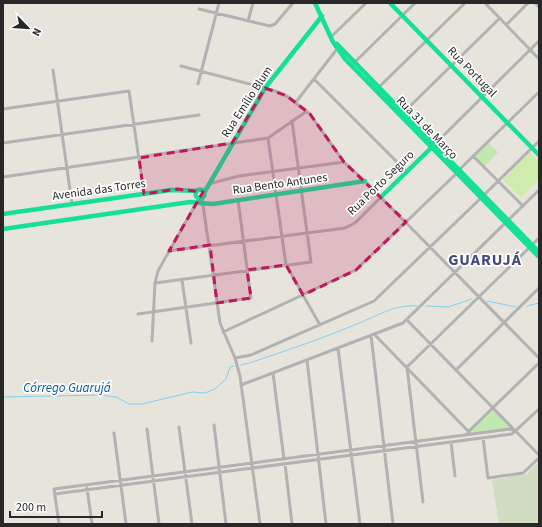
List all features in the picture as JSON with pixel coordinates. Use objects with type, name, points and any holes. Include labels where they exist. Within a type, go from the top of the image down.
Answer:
[{"type":"main road","name":"Rua 31 de Março","points":[[315,3],[339,47],[433,146]]},
{"type":"main road","name":"Rua 31 de Março","points":[[318,3],[322,16],[337,49],[507,221],[531,246],[539,257]]},
{"type":"main road","name":"Rua Portugal","points":[[390,3],[539,155]]},
{"type":"main road","name":"Rua Emílio Blum","points":[[200,196],[265,88],[322,16]]},
{"type":"main road","name":"Rua Porto Seguro","points":[[381,197],[433,146]]},
{"type":"main road","name":"Rua Bento Antunes","points":[[200,196],[203,203],[213,204],[365,181]]},
{"type":"main road","name":"Avenida das Torres","points":[[3,214],[177,189],[200,196]]},
{"type":"main road","name":"Avenida das Torres","points":[[3,229],[190,202],[200,196]]},
{"type":"main road","name":"Rua 31 de Março","points":[[531,246],[539,252]]},
{"type":"street","points":[[198,84],[219,3]]},
{"type":"street","points":[[248,21],[253,3]]},
{"type":"street","points":[[200,9],[273,26],[293,3]]},
{"type":"street","points":[[332,36],[366,3]]},
{"type":"street","points":[[354,63],[415,3]]},
{"type":"street","points":[[378,88],[465,3]]},
{"type":"street","points":[[485,3],[539,59]]},
{"type":"street","points":[[506,25],[528,3]]},
{"type":"street","points":[[534,3],[539,8]]},
{"type":"street","points":[[403,113],[500,18]]},
{"type":"street","name":"Rua Porto Seguro","points":[[433,146],[539,41]]},
{"type":"street","points":[[296,102],[337,49]]},
{"type":"street","points":[[182,66],[282,93],[296,102],[306,111],[344,162],[406,222],[539,358]]},
{"type":"street","points":[[53,70],[72,204]]},
{"type":"street","points":[[314,79],[407,172]]},
{"type":"street","points":[[3,109],[129,91],[144,194]]},
{"type":"street","points":[[223,332],[356,270],[539,92]]},
{"type":"street","points":[[3,177],[268,138],[306,111]]},
{"type":"street","points":[[3,143],[199,115]]},
{"type":"street","points":[[155,283],[311,262],[292,121]]},
{"type":"street","points":[[268,138],[286,265],[320,325]]},
{"type":"street","points":[[235,358],[251,355],[374,301],[431,248],[539,141]]},
{"type":"street","points":[[474,156],[523,206]]},
{"type":"street","points":[[208,184],[239,176],[344,162]]},
{"type":"street","points":[[241,385],[373,335],[407,320],[539,190]]},
{"type":"street","name":"Rua Emílio Blum","points":[[152,341],[155,283],[158,271],[200,196]]},
{"type":"street","name":"Rua Porto Seguro","points":[[169,251],[348,227],[355,223],[381,197]]},
{"type":"street","points":[[138,314],[251,298],[238,200]]},
{"type":"street","points":[[203,203],[217,303],[223,332],[235,358],[241,385],[260,524]]},
{"type":"street","points":[[407,367],[539,238]]},
{"type":"street","points":[[182,280],[191,344]]},
{"type":"street","points":[[456,370],[539,288]]},
{"type":"street","points":[[407,320],[539,456],[523,473],[488,478],[483,438]]},
{"type":"street","points":[[373,335],[407,367],[468,432]]},
{"type":"street","points":[[373,335],[393,524]]},
{"type":"street","points":[[338,348],[360,524]]},
{"type":"street","points":[[307,360],[326,524]]},
{"type":"street","points":[[459,441],[539,363]]},
{"type":"street","points":[[407,367],[423,502]]},
{"type":"street","points":[[273,373],[284,459]]},
{"type":"street","points":[[55,494],[512,434],[539,410]]},
{"type":"street","points":[[214,425],[226,524]]},
{"type":"street","points":[[179,427],[192,524]]},
{"type":"street","points":[[147,429],[159,524]]},
{"type":"street","points":[[59,524],[54,489],[465,435],[510,430],[516,432]]},
{"type":"street","points":[[114,433],[126,524]]},
{"type":"street","points":[[451,442],[455,476]]},
{"type":"street","points":[[285,464],[292,524]]},
{"type":"street","points":[[87,485],[92,524]]},
{"type":"highlighted area","points":[[265,88],[287,96],[310,114],[344,162],[406,222],[356,270],[303,295],[286,265],[247,270],[251,298],[217,303],[210,245],[169,251],[203,192],[177,189],[144,194],[139,158],[232,143]]},
{"type":"green space","points":[[487,142],[498,152],[484,167],[473,156]]},
{"type":"green space","points":[[530,152],[539,162],[539,179],[521,198],[503,180]]},
{"type":"green space","points":[[493,408],[516,432],[510,429],[465,435]]},
{"type":"green space","points":[[539,461],[539,524],[499,524],[492,480],[527,474]]},
{"type":"waterway","name":"Córrego Guarujá","points":[[426,306],[448,307],[472,299]]},
{"type":"waterway","name":"Córrego Guarujá","points":[[487,301],[516,307]]},
{"type":"waterway","name":"Córrego Guarujá","points":[[527,306],[539,303]]},
{"type":"waterway","name":"Córrego Guarujá","points":[[241,365],[314,341],[379,314],[401,307],[417,306]]},
{"type":"waterway","name":"Córrego Guarujá","points":[[3,397],[100,395],[116,397],[129,404],[142,404],[192,392],[205,393],[215,389],[226,379],[230,367],[234,366]]},
{"type":"traffic: fast","points":[[315,3],[333,42],[345,59],[539,257]]},
{"type":"traffic: fast","points":[[390,3],[539,155]]},
{"type":"traffic: fast","points":[[204,193],[265,88],[322,16]]},
{"type":"traffic: fast","points":[[337,44],[539,252]]},
{"type":"traffic: fast","points":[[381,197],[434,145]]},
{"type":"traffic: fast","points":[[3,229],[190,202],[213,204],[365,181]]},
{"type":"traffic: fast","points":[[3,214],[171,190],[197,191]]},
{"type":"traffic: fast","points":[[198,190],[202,190],[204,194],[202,198],[198,198],[196,196],[196,192],[198,190]]},
{"type":"district","name":"GUARUJÁ","points":[[485,260]]}]
